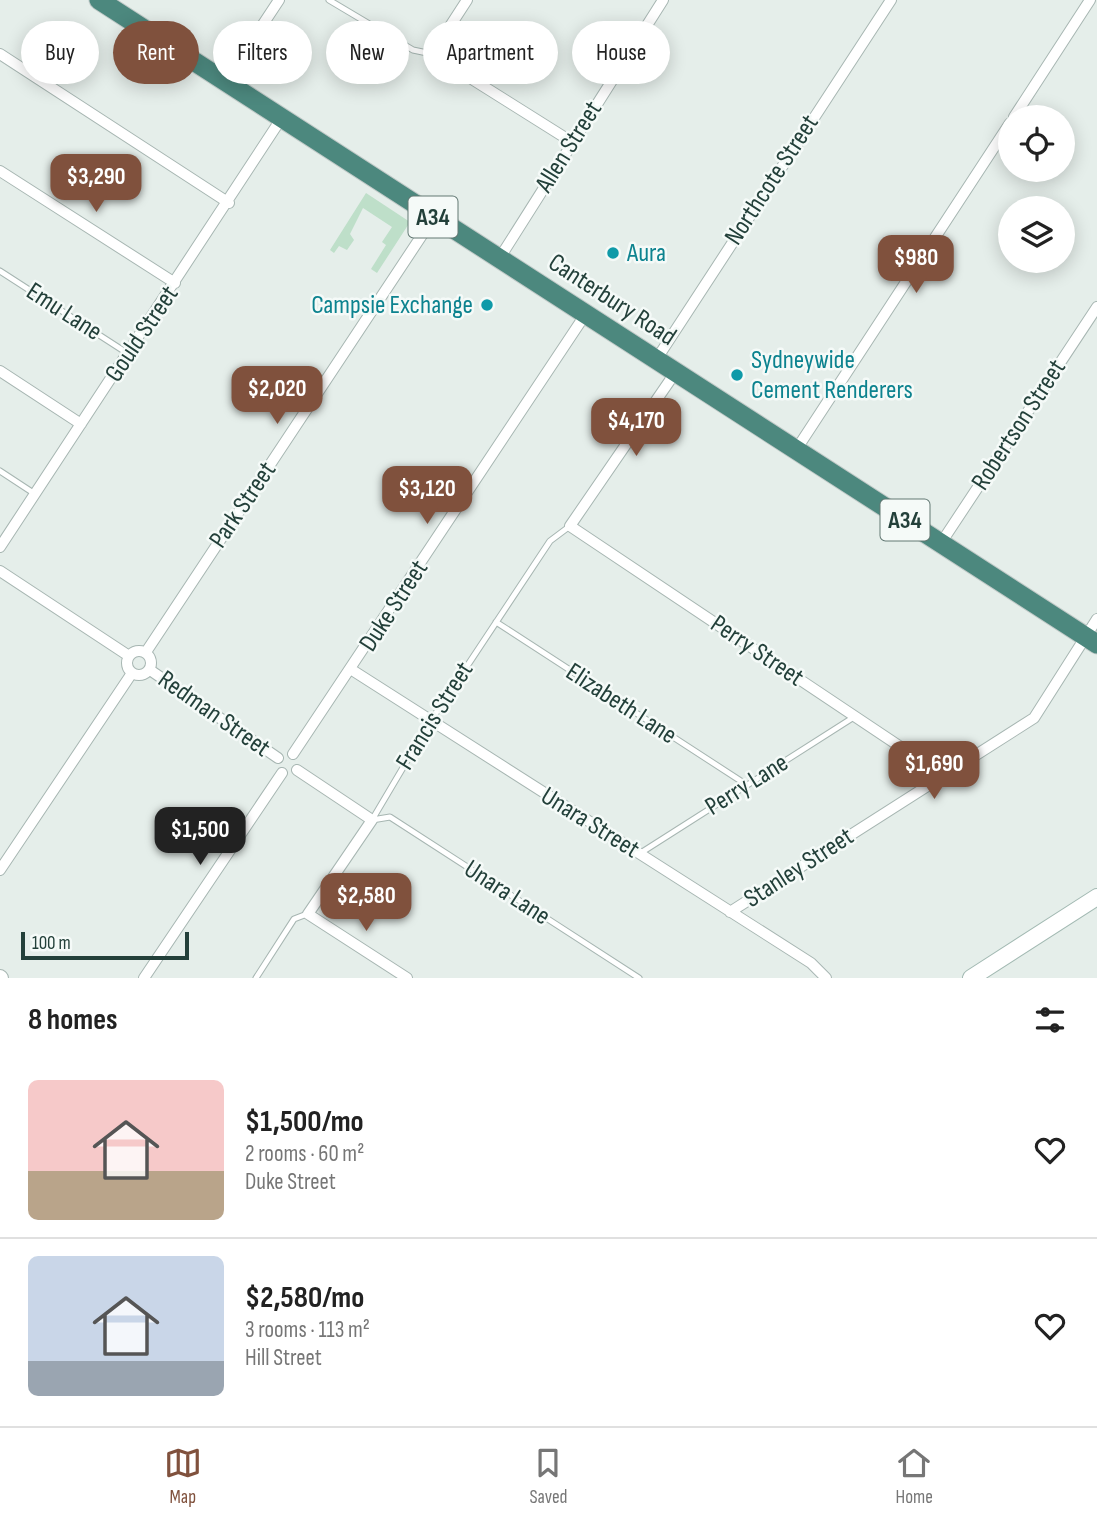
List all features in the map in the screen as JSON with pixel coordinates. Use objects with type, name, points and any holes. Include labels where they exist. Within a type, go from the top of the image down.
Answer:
[{"type":"highway","name":"Canterbury Road","points":[[99,0],[213,74]]},
{"type":"highway","name":"Canterbury Road","points":[[228,84],[1091,640]]},
{"type":"main road","points":[[971,978],[1097,897]]},
{"type":"street","points":[[264,21],[277,0]]},
{"type":"street","points":[[453,21],[467,0]]},
{"type":"street","name":"Allen Street","points":[[499,258],[663,0]]},
{"type":"street","name":"Northcote Street","points":[[656,360],[891,0]]},
{"type":"street","points":[[1022,105],[1090,0]]},
{"type":"street","points":[[0,54],[229,203]]},
{"type":"street","points":[[480,84],[572,142]]},
{"type":"street","name":"Gould Street","points":[[0,547],[229,203],[281,119]]},
{"type":"street","points":[[796,450],[998,141]]},
{"type":"street","points":[[0,172],[175,283]]},
{"type":"street","name":"Park Street","points":[[146,652],[434,217]]},
{"type":"street","name":"Robertson Street","points":[[941,543],[1097,306]]},
{"type":"street","name":"Duke Street","points":[[293,754],[352,670],[585,315]]},
{"type":"street","points":[[0,371],[81,424]]},
{"type":"street","points":[[570,526],[675,373]]},
{"type":"street","name":"Perry Street","points":[[570,526],[944,776]]},
{"type":"street","name":"Redman Street","points":[[0,570],[129,656]]},
{"type":"street","name":"Stanley Street","points":[[730,912],[1034,718],[1091,640],[1097,619]]},
{"type":"street","points":[[137,650],[146,652],[152,662],[150,670],[139,675],[132,673],[127,666],[129,656],[137,650]]},
{"type":"street","name":"Redman Street","points":[[150,670],[278,758]]},
{"type":"street","name":"Unara Street","points":[[352,670],[811,963],[826,978]]},
{"type":"street","points":[[0,870],[132,673]]},
{"type":"street","points":[[287,752],[293,754],[298,760],[297,770],[288,775],[282,773],[276,765],[278,758],[287,752]]},
{"type":"street","name":"Redman Street","points":[[297,770],[372,820]]},
{"type":"street","points":[[144,978],[282,773]]},
{"type":"street","name":"Francis Street","points":[[308,914],[372,820]]},
{"type":"street","points":[[308,914],[407,978]]},
{"type":"lane","points":[[330,0],[413,50],[423,52]]},
{"type":"lane","name":"Emu Lane","points":[[0,271],[128,354]]},
{"type":"lane","points":[[0,471],[35,494]]},
{"type":"lane","name":"Francis Street","points":[[372,820],[430,722],[550,541],[570,526]]},
{"type":"lane","name":"Elizabeth Lane","points":[[496,622],[747,785]]},
{"type":"lane","name":"Perry Lane","points":[[639,853],[854,717]]},
{"type":"lane","name":"Unara Lane","points":[[372,820],[390,817],[639,978]]},
{"type":"lane","points":[[256,978],[294,919],[308,914]]},
{"type":"green space","points":[[366,193],[410,222],[377,273],[371,269],[386,245],[382,242],[392,227],[363,208],[350,234],[354,240],[347,250],[339,246],[334,253],[330,250]]},
{"type":"place","name":"Aura","points":[[613,253]]},
{"type":"place","name":"Campsie Exchange","points":[[487,305]]},
{"type":"place","name":"Sydneywide Cement Renderers","points":[[737,375]]}]
